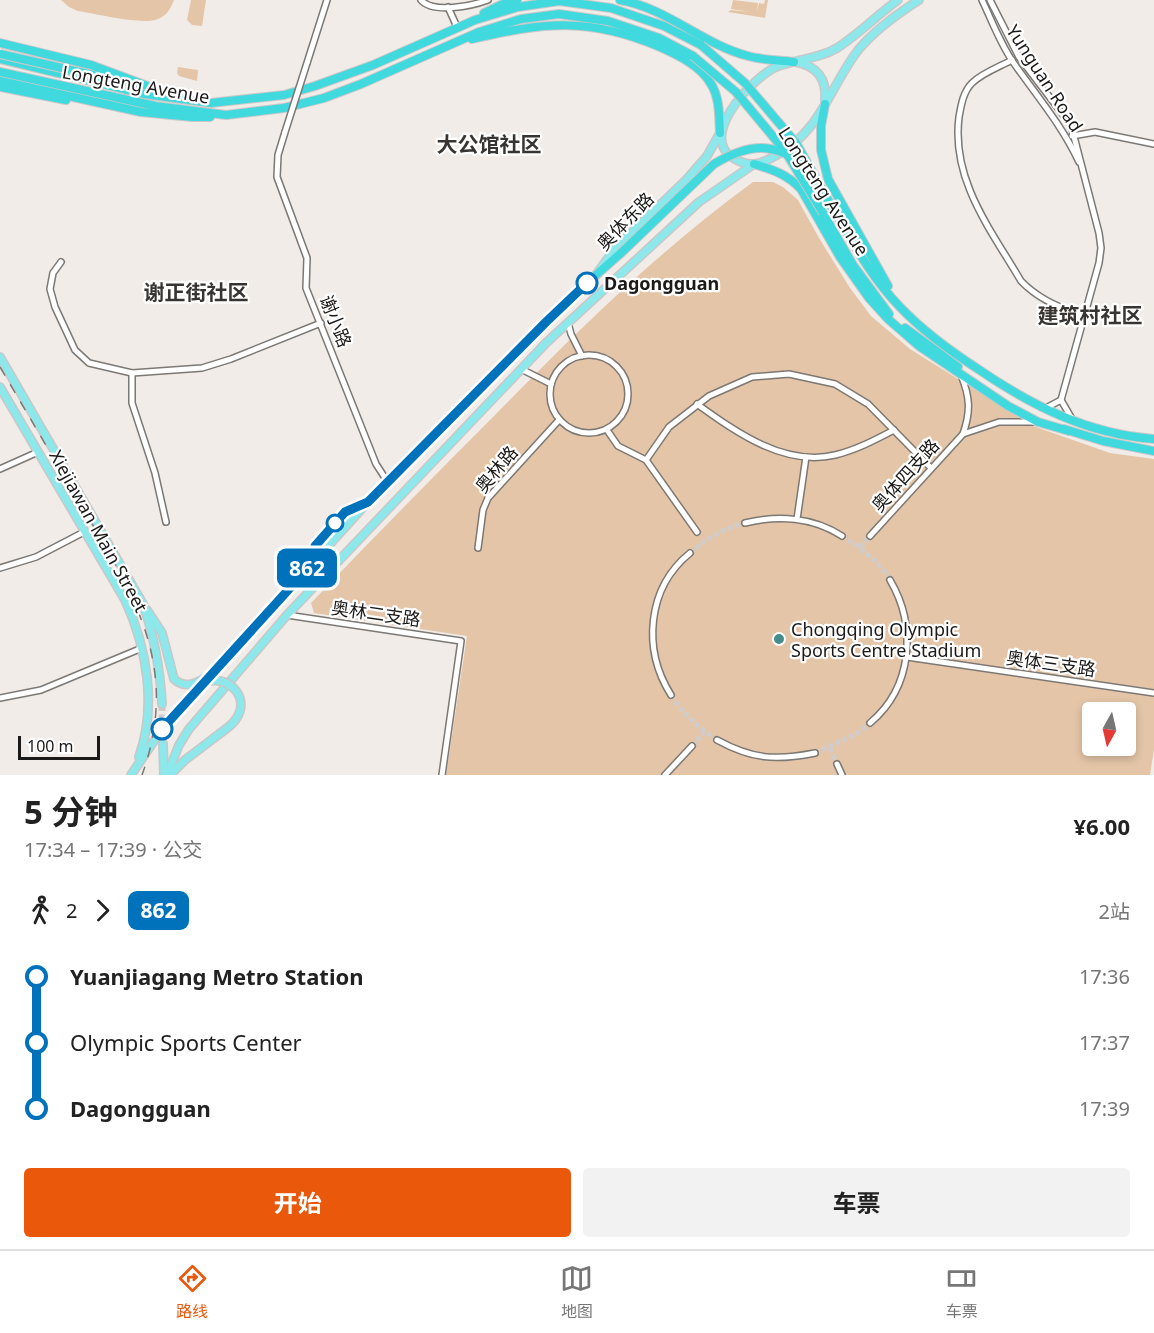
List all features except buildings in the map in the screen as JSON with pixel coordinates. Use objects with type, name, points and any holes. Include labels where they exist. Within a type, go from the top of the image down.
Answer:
[{"type":"highway","points":[[459,26],[503,4],[517,0]]},
{"type":"highway","points":[[621,0],[653,9],[747,56],[794,62]]},
{"type":"highway","name":"Longteng Avenue","points":[[0,59],[144,94],[188,101],[234,102],[284,95],[344,77],[459,26],[518,7],[559,1],[611,8],[664,26],[701,45],[745,84],[796,143],[863,261],[898,306]]},
{"type":"highway","name":"Longteng Avenue","points":[[0,72],[155,106],[226,115],[284,108],[324,98],[361,84],[447,44],[521,19],[559,14],[608,21],[659,38],[693,56],[736,92],[785,151],[853,265],[890,315],[922,341],[1011,402],[1069,432],[1112,443],[1154,450]]},
{"type":"highway","points":[[447,44],[518,28],[548,24],[572,24],[623,33],[686,60],[707,78],[716,96],[720,133]]},
{"type":"highway","points":[[0,43],[91,65],[188,101]]},
{"type":"highway","points":[[0,54],[158,90]]},
{"type":"highway","points":[[0,81],[141,111],[177,116]]},
{"type":"highway","points":[[0,87],[128,114],[202,117],[226,115]]},
{"type":"highway","points":[[825,104],[821,126],[821,150],[828,179],[898,306],[929,334],[966,362],[1043,409],[1072,421],[1105,430],[1154,438]]},
{"type":"highway","points":[[155,106],[177,116]]},
{"type":"highway","points":[[596,275],[714,164],[729,155],[743,149],[774,149],[797,158],[810,168]]},
{"type":"highway","points":[[754,164],[785,175],[794,181],[868,298],[919,346],[1008,406],[1038,422],[1069,432]]},
{"type":"main road","points":[[898,0],[835,49],[775,67],[747,90],[730,112],[720,133],[721,144],[733,158],[743,163],[754,164],[766,161],[789,149],[810,129],[851,60],[869,38],[886,22],[919,0]]},
{"type":"main road","points":[[794,62],[811,67],[823,79],[826,90],[825,104]]},
{"type":"main road","name":"奥体东路","points":[[133,772],[162,729],[210,679],[387,481],[596,275],[616,247],[686,180],[707,156],[720,133]]},
{"type":"main road","name":"奥体东路","points":[[167,775],[179,745],[189,729],[287,615],[521,369],[699,202],[754,164]]},
{"type":"main road","name":"Xiejiawan Main Street","points":[[0,357],[143,604],[154,636],[160,668],[162,704]]},
{"type":"main road","name":"Xiejiawan Main Street","points":[[0,387],[125,600],[135,623],[147,681],[148,715],[143,744],[133,772]]},
{"type":"main road","points":[[143,604],[162,633],[174,679],[187,685],[210,679],[219,680],[238,692],[241,703],[237,718],[167,775]]},
{"type":"main road","points":[[163,744],[167,775]]},
{"type":"street","name":"谢小路","points":[[327,0],[278,155],[277,177],[307,258],[306,288],[376,464],[387,481]]},
{"type":"street","points":[[421,0],[424,4],[448,8],[468,7],[488,0]]},
{"type":"street","name":"Yunguan Road","points":[[982,0],[1012,60],[1068,137],[1084,171]]},
{"type":"street","name":"Yunguan Road","points":[[990,0],[1019,57],[1071,125],[1076,135],[1099,233],[1101,248],[1099,263],[1061,400]]},
{"type":"street","points":[[448,8],[459,26]]},
{"type":"street","points":[[1012,60],[971,84],[965,93],[958,126],[958,147],[967,186],[973,200],[1022,281],[1046,302],[1084,317]]},
{"type":"street","points":[[1068,137],[1095,132],[1154,144]]},
{"type":"street","points":[[61,262],[53,273],[50,289],[55,307],[75,350],[89,363],[132,372],[202,368],[231,359],[321,323]]},
{"type":"street","points":[[568,323],[582,356]]},
{"type":"street","points":[[589,354],[602,356],[623,372],[628,385],[629,398],[626,411],[618,422],[607,430],[595,434],[582,433],[569,428],[559,420],[552,409],[549,397],[551,384],[555,373],[564,363],[589,354]]},
{"type":"street","points":[[951,362],[961,375],[970,402],[970,411],[963,434]]},
{"type":"street","points":[[521,369],[551,384]]},
{"type":"street","points":[[132,372],[132,403],[155,473],[166,522]]},
{"type":"street","points":[[646,460],[669,427],[709,396],[752,377],[789,374],[835,384],[868,404],[931,468]]},
{"type":"street","points":[[1043,409],[1061,400],[1072,421]]},
{"type":"street","points":[[697,404],[738,433],[767,448],[806,457],[834,455],[866,444],[894,430]]},
{"type":"street","name":"奥林路","points":[[478,548],[483,510],[488,498],[559,420]]},
{"type":"street","points":[[963,434],[999,422],[1022,420],[1038,422]]},
{"type":"street","points":[[607,430],[618,446],[646,460],[698,532]]},
{"type":"street","name":"奥体四支路","points":[[870,536],[963,434]]},
{"type":"street","points":[[0,469],[38,452]]},
{"type":"street","points":[[797,519],[806,457]]},
{"type":"street","points":[[745,523],[763,519],[797,519],[830,528],[842,536]]},
{"type":"street","points":[[0,568],[36,557],[84,532]]},
{"type":"street","points":[[671,695],[660,678],[653,652],[653,622],[660,592],[678,563],[690,553]]},
{"type":"street","points":[[870,723],[883,712],[899,687],[908,657],[907,624],[898,594],[890,580]]},
{"type":"street","name":"奥林二支路","points":[[287,615],[460,641],[442,775]]},
{"type":"street","points":[[0,698],[41,690],[142,648]]},
{"type":"street","name":"奥体三支路","points":[[908,657],[1154,693]]},
{"type":"street","points":[[717,740],[753,756],[771,759],[815,753]]},
{"type":"street","points":[[665,775],[692,746]]},
{"type":"street","points":[[837,764],[842,775]]},
{"type":"shaded area","points":[[61,0],[174,0],[165,15],[148,21],[128,20],[78,11]]},
{"type":"shaded area","points":[[191,0],[206,0],[202,26],[192,25],[187,20]]},
{"type":"shaded area","points":[[733,0],[758,3],[757,11],[759,3],[764,4],[765,0],[768,0],[765,18],[728,12],[731,10],[751,12],[731,9]]},
{"type":"shaded area","points":[[178,67],[198,70],[197,81],[179,76]]},
{"type":"shaded area","points":[[753,182],[773,182],[798,200],[850,288],[871,316],[910,349],[1033,426],[1110,453],[1154,459],[1154,749],[1150,775],[446,775],[467,636],[314,613],[311,603],[590,320],[686,235]]},
{"type":"tunnel","points":[[690,553],[716,535],[745,523]]},
{"type":"tunnel","points":[[842,536],[868,555],[890,580]]},
{"type":"tunnel","points":[[860,547],[870,536]]},
{"type":"tunnel","points":[[671,695],[691,720],[717,740]]},
{"type":"tunnel","points":[[162,704],[163,744]]},
{"type":"tunnel","points":[[815,753],[858,733],[870,723]]},
{"type":"tunnel","points":[[692,746],[704,732]]},
{"type":"tunnel","points":[[830,748],[837,764]]},
{"type":"railway","points":[[0,367],[118,570],[146,633],[154,666],[156,700],[153,736],[142,775]]},
{"type":"bus line","name":"862","points":[[162,729],[310,566],[315,546],[345,512],[368,502],[587,283]]},
{"type":"place","name":"Dagongguan","points":[[587,283]]},
{"type":"place","name":"Chongqing Olympic Sports Centre Stadium","points":[[779,639]]},
{"type":"district","name":"大公馆社区","points":[[489,144]]},
{"type":"district","name":"谢正街社区","points":[[196,292]]},
{"type":"district","name":"建筑村社区","points":[[1090,315]]}]
